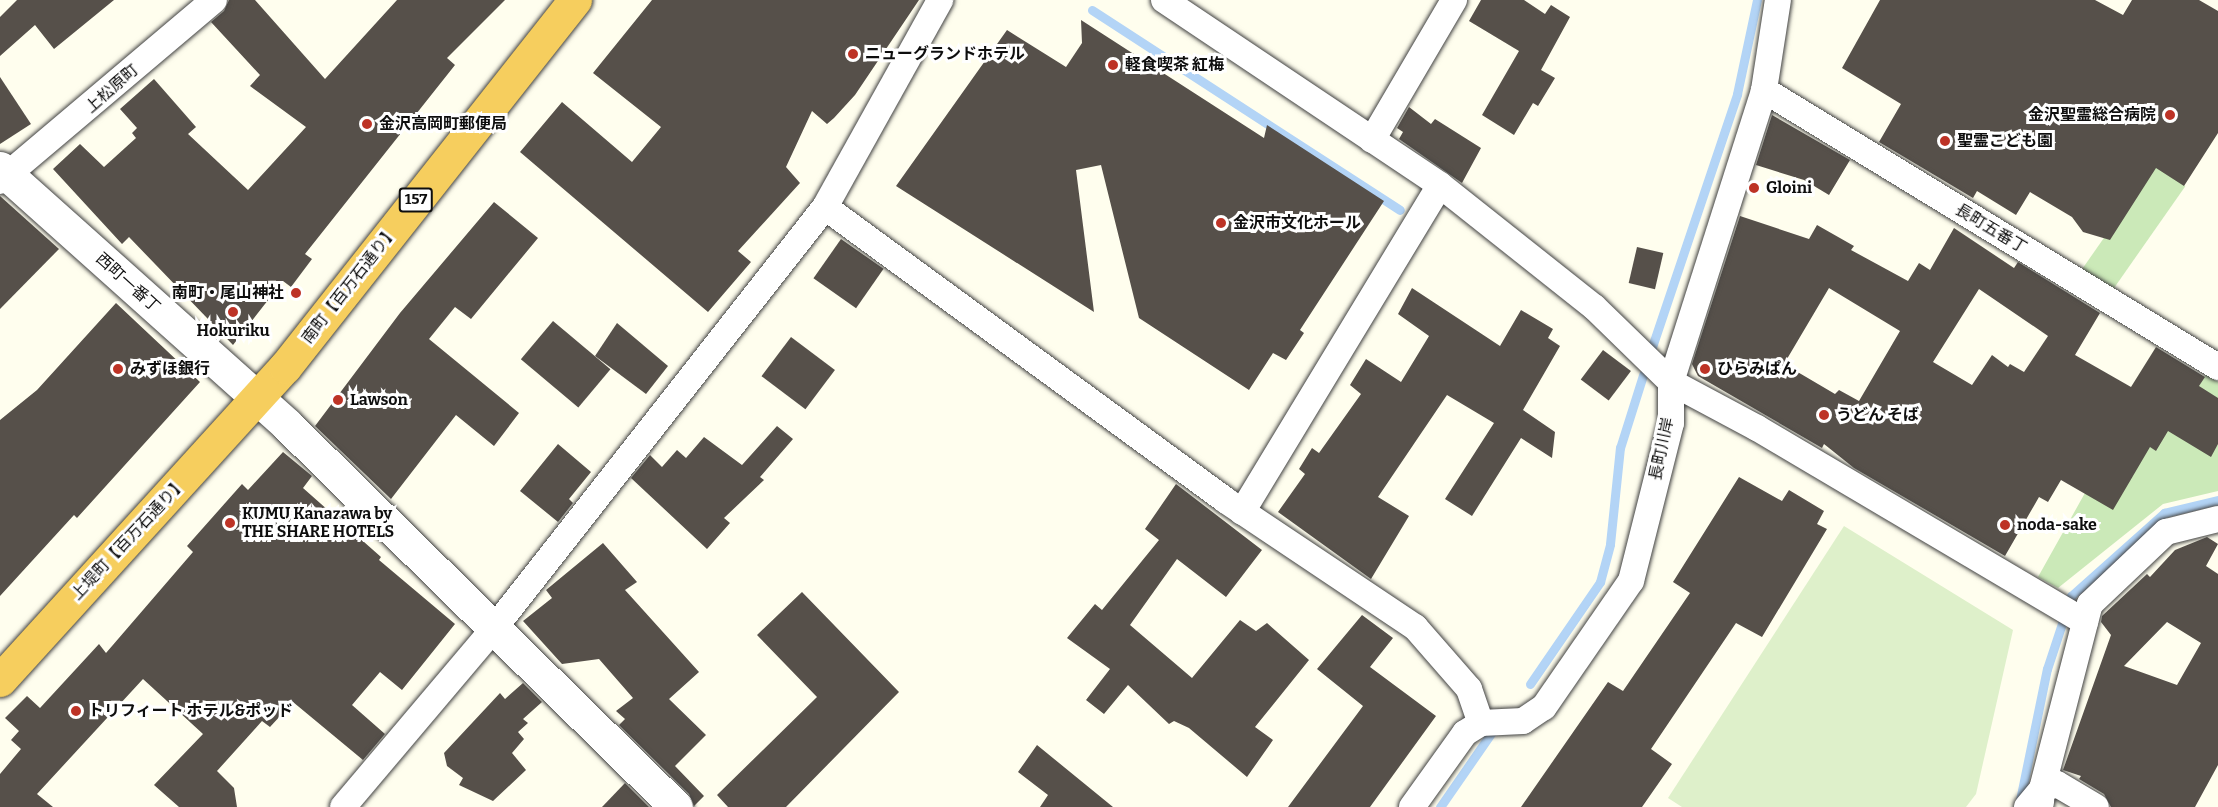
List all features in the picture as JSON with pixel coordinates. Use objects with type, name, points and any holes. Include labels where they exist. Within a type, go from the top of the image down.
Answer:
[{"type":"highway","name":"南町【百万石通り】","points":[[257,399],[574,0]]},
{"type":"highway","name":"上堤町【百万石通り】","points":[[0,680],[257,399]]},
{"type":"street","name":"上松原町","points":[[2,174],[214,0]]},
{"type":"street","points":[[343,807],[496,627],[825,207],[940,0]]},
{"type":"street","points":[[1164,0],[1440,185],[1594,307],[1671,382],[1757,428],[2085,622]]},
{"type":"street","points":[[1372,140],[1454,0]]},
{"type":"street","name":"長町川岸","points":[[1480,723],[1523,721],[1544,707],[1631,581],[1671,423],[1671,382],[1764,90],[1778,0]]},
{"type":"street","name":"長町五番丁","points":[[1764,90],[2218,367]]},
{"type":"street","name":"西町一番丁","points":[[2,174],[257,399],[496,627],[676,807]]},
{"type":"street","points":[[1242,512],[1440,185]]},
{"type":"street","points":[[825,207],[1242,512],[1415,627],[1469,689],[1480,723],[1465,733],[1412,807]]},
{"type":"street","points":[[2036,801],[2090,604],[2166,532],[2214,523]]},
{"type":"street","points":[[2036,801],[2057,784],[2096,807]]},
{"type":"green space","points":[[2155,165],[2185,186],[2111,293],[2080,271]]},
{"type":"green space","points":[[2206,374],[2218,382],[2218,491],[2163,504],[2058,588],[2038,577],[2109,450],[2177,422]]},
{"type":"green space","points":[[1844,526],[2013,630],[1976,794],[1966,807],[1682,807],[1668,798]]},
{"type":"building","points":[[17,0],[114,0],[54,49],[35,25],[0,56],[0,17]]},
{"type":"building","points":[[229,0],[255,0],[325,79],[397,0],[505,0],[447,58],[455,65],[305,254],[312,259],[291,287],[283,281],[233,345],[129,237],[122,244],[53,169],[80,144],[104,167],[136,138],[132,133],[137,128],[120,109],[154,79],[196,127],[188,134],[248,190],[306,127],[250,86],[260,75],[211,22],[224,11]]},
{"type":"building","points":[[652,0],[919,0],[855,95],[834,118],[827,124],[812,111],[786,167],[800,183],[738,251],[751,262],[708,312],[520,152],[562,102],[632,162],[661,127],[593,73]]},
{"type":"building","points":[[1481,0],[1524,0],[1545,14],[1551,5],[1570,17],[1541,70],[1555,78],[1538,106],[1533,103],[1514,135],[1482,115],[1519,51],[1469,21]]},
{"type":"building","points":[[1880,0],[2095,0],[2123,15],[2132,0],[2199,0],[2218,11],[2218,133],[2184,186],[2156,168],[2110,240],[2083,232],[2072,217],[2030,192],[2016,215],[1977,191],[1973,198],[1879,142],[1901,104],[1842,68]]},
{"type":"building","points":[[1081,20],[1264,138],[1267,125],[1384,201],[1300,330],[1304,333],[1286,360],[1273,353],[1249,390],[1139,318],[1101,165],[1076,170],[1094,312],[896,186],[1007,30],[1066,67],[1082,43]]},
{"type":"building","points":[[0,77],[31,124],[0,144]]},
{"type":"building","points":[[1409,107],[1431,124],[1435,119],[1481,148],[1462,183],[1399,139],[1403,132],[1397,128]]},
{"type":"building","points":[[1772,115],[1850,160],[1829,195],[1804,180],[1756,165]]},
{"type":"building","points":[[0,196],[59,249],[0,309]]},
{"type":"building","points":[[494,202],[538,238],[471,319],[455,307],[429,339],[519,413],[494,446],[456,415],[391,499],[315,426],[400,313]]},
{"type":"building","points":[[1740,216],[1809,239],[1817,225],[1854,246],[1851,250],[1908,281],[1919,263],[1930,270],[1954,228],[2014,268],[2018,262],[2100,313],[2075,355],[2131,387],[2156,347],[2205,377],[2199,386],[2218,398],[2218,444],[2211,457],[2168,431],[2156,451],[2150,447],[2113,510],[2061,480],[2048,502],[2039,497],[2005,556],[1854,468],[1824,444],[1822,448],[1698,376],[1692,364]],"holes":[[[1829,288],[1900,331],[1859,401],[1839,390],[1835,394],[1784,364]],[[1979,289],[2048,336],[2024,372],[2010,364],[2008,367],[1992,355],[1972,385],[1933,362]]]},
{"type":"building","points":[[841,239],[884,269],[856,308],[813,278]]},
{"type":"building","points":[[1637,247],[1663,253],[1655,289],[1629,283]]},
{"type":"building","points":[[1412,288],[1500,346],[1521,310],[1553,329],[1548,338],[1560,346],[1523,410],[1555,432],[1552,458],[1521,438],[1472,516],[1445,499],[1494,423],[1447,395],[1378,497],[1409,516],[1371,579],[1278,512],[1305,474],[1299,469],[1312,448],[1319,453],[1361,394],[1350,385],[1366,359],[1401,382],[1429,336],[1398,314]]},
{"type":"building","points":[[116,303],[200,382],[77,518],[74,515],[0,596],[0,420],[37,390]]},
{"type":"building","points":[[553,321],[610,369],[578,408],[521,359]]},
{"type":"building","points":[[617,323],[668,366],[646,394],[595,356]]},
{"type":"building","points":[[791,337],[835,370],[805,409],[762,376]]},
{"type":"building","points":[[1603,350],[1631,371],[1609,401],[1581,380]]},
{"type":"building","points":[[777,426],[793,439],[760,477],[764,480],[724,518],[730,523],[707,549],[631,478],[650,455],[662,467],[677,450],[686,458],[704,437],[742,465]]},
{"type":"building","points":[[558,444],[591,472],[569,499],[573,503],[558,522],[520,491]]},
{"type":"building","points":[[283,452],[312,476],[303,488],[381,557],[379,560],[455,624],[402,690],[380,672],[352,705],[385,734],[363,760],[293,702],[270,727],[262,721],[217,771],[234,788],[237,807],[179,807],[154,785],[203,734],[143,679],[37,794],[53,807],[0,807],[0,774],[21,749],[11,740],[19,731],[5,718],[27,696],[40,708],[99,644],[106,653],[193,552],[187,546],[242,484],[248,490]]},
{"type":"building","points":[[1739,477],[1782,501],[1789,490],[1824,511],[1817,524],[1827,529],[1762,637],[1736,623],[1651,749],[1672,764],[1642,807],[1521,807],[1608,682],[1623,691],[1690,593],[1673,582]]},
{"type":"building","points":[[1176,484],[1262,550],[1226,597],[1177,559],[1130,625],[1192,678],[1240,620],[1256,631],[1267,623],[1309,660],[1255,727],[1273,740],[1247,777],[1189,728],[1174,721],[1169,724],[1128,685],[1104,714],[1086,700],[1110,669],[1067,638],[1095,604],[1102,610],[1159,540],[1145,529]]},
{"type":"building","points":[[2207,537],[2218,544],[2206,566],[2218,574],[2218,765],[2195,807],[2111,807],[2104,794],[2079,779],[2081,776],[2063,770],[2111,635],[2101,622],[2102,616],[2147,574],[2150,577],[2175,550]],"holes":[[[2167,622],[2201,643],[2177,685],[2124,666]]]},
{"type":"building","points":[[603,543],[637,582],[625,590],[699,672],[669,699],[706,735],[675,766],[704,796],[694,806],[689,794],[619,725],[625,719],[616,711],[633,698],[599,659],[562,664],[523,621],[552,598],[546,590]]},
{"type":"building","points":[[802,592],[899,692],[786,807],[728,807],[717,795],[817,697],[757,635]]},
{"type":"building","points":[[1362,615],[1393,638],[1370,667],[1436,716],[1370,807],[1288,807],[1363,706],[1317,669]]},
{"type":"building","points":[[523,683],[542,702],[523,719],[528,723],[518,732],[524,739],[512,753],[526,770],[493,801],[459,785],[463,778],[447,766],[444,753],[500,693],[505,699]]},
{"type":"building","points":[[1037,745],[1113,807],[1040,807],[1048,795],[1018,772]]},
{"type":"building","points":[[625,783],[649,807],[602,807]]},
{"type":"waterway","points":[[1652,347],[1737,94],[1757,0]]},
{"type":"waterway","points":[[1092,10],[1400,210]]},
{"type":"waterway","points":[[1530,684],[1600,582],[1610,544],[1620,448],[1643,375]]},
{"type":"waterway","points":[[2020,800],[2047,669],[2071,596],[2164,513],[2218,500]]},
{"type":"waterway","points":[[1440,807],[1492,732]]},
{"type":"place","name":"ニューグランドホテル","points":[[853,54]]},
{"type":"place","name":"軽食喫茶 紅梅","points":[[1113,65]]},
{"type":"place","name":"金沢聖霊総合病院","points":[[2170,115]]},
{"type":"place","name":"金沢高岡町郵便局","points":[[367,124]]},
{"type":"place","name":"聖霊こども園","points":[[1945,141]]},
{"type":"place","name":"Gloini","points":[[1754,188]]},
{"type":"place","name":"金沢市文化ホール","points":[[1221,223]]},
{"type":"place","name":"南町・尾山神社","points":[[296,293]]},
{"type":"place","name":"Hokuriku","points":[[233,312]]},
{"type":"place","name":"みずほ銀行","points":[[118,369]]},
{"type":"place","name":"ひらみぱん","points":[[1705,369]]},
{"type":"place","name":"Lawson","points":[[338,400]]},
{"type":"place","name":"うどん そば","points":[[1824,415]]},
{"type":"place","name":"KUMU Kanazawa by THE SHARE HOTELS","points":[[230,523]]},
{"type":"place","name":"noda-sake","points":[[2005,525]]},
{"type":"place","name":"トリフィート ホテル&ポッド","points":[[76,711]]}]
